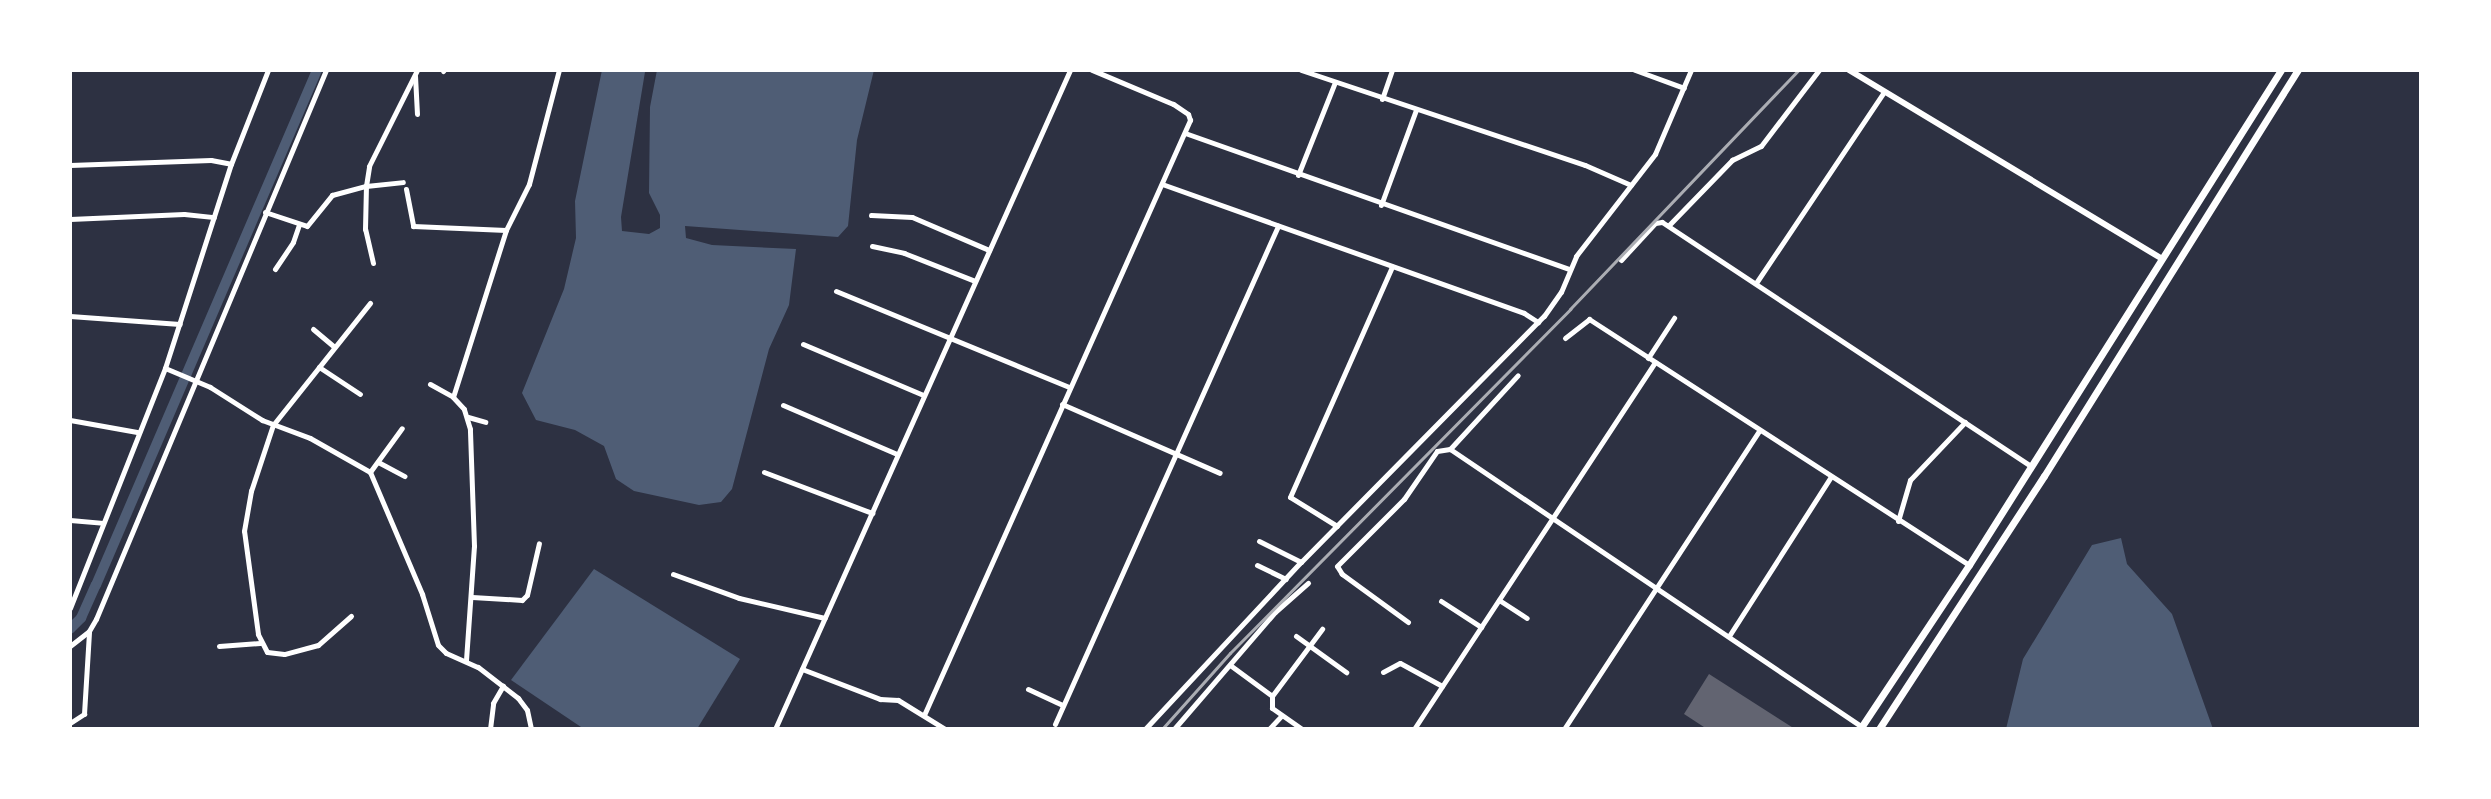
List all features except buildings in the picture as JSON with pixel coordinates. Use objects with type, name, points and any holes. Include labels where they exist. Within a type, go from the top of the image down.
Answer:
[{"type":"main road","points":[[1861,728],[1969,565],[2281,70]]},
{"type":"main road","points":[[1879,729],[2298,70]]},
{"type":"main road","points":[[2161,258],[2175,267]]},
{"type":"street","points":[[70,608],[137,432],[165,368],[231,164],[268,70]]},
{"type":"street","points":[[70,723],[80,720],[84,714],[89,631],[326,70]]},
{"type":"street","points":[[453,397],[506,230],[526,193],[559,70]]},
{"type":"street","points":[[775,729],[1070,70]]},
{"type":"street","points":[[924,715],[1190,120],[1182,109],[1092,70]]},
{"type":"street","points":[[1301,70],[1585,165],[1631,185]]},
{"type":"street","points":[[1382,99],[1392,70]]},
{"type":"street","points":[[1635,70],[1684,88]]},
{"type":"street","points":[[1145,729],[1301,562],[1555,302],[1569,269],[1660,145],[1691,70]]},
{"type":"street","points":[[1669,225],[1732,160],[1761,146],[1819,70]]},
{"type":"street","points":[[1849,70],[2161,258]]},
{"type":"street","points":[[416,73],[417,114]]},
{"type":"street","points":[[373,263],[365,229],[366,186],[373,158],[416,73]]},
{"type":"street","points":[[1298,175],[1335,82]]},
{"type":"street","points":[[1756,283],[1884,92]]},
{"type":"street","points":[[1381,205],[1416,110]]},
{"type":"street","points":[[1185,133],[1381,205],[1569,269]]},
{"type":"street","points":[[70,165],[211,160],[231,164]]},
{"type":"street","points":[[265,212],[299,225],[311,224],[332,195],[366,186],[403,182]]},
{"type":"street","points":[[1162,184],[1524,313],[1538,322]]},
{"type":"street","points":[[406,189],[413,226],[506,230]]},
{"type":"street","points":[[70,219],[184,214],[214,217]]},
{"type":"street","points":[[871,215],[912,217],[989,250]]},
{"type":"street","points":[[1621,260],[1655,223],[1669,225],[2030,466]]},
{"type":"street","points":[[275,269],[293,242],[299,225]]},
{"type":"street","points":[[1055,724],[1278,226]]},
{"type":"street","points":[[872,246],[904,253],[975,281]]},
{"type":"street","points":[[1337,526],[1290,497],[1392,267]]},
{"type":"street","points":[[836,291],[1069,387]]},
{"type":"street","points":[[351,616],[330,637],[303,651],[267,652],[260,643],[244,556],[244,531],[251,491],[273,425],[370,303]]},
{"type":"street","points":[[70,316],[180,324]]},
{"type":"street","points":[[1648,358],[1674,318]]},
{"type":"street","points":[[1565,338],[1582,320],[1589,319],[1758,432],[1969,565]]},
{"type":"street","points":[[313,329],[333,346]]},
{"type":"street","points":[[803,344],[923,395]]},
{"type":"street","points":[[1414,729],[1655,362]]},
{"type":"street","points":[[319,367],[360,394]]},
{"type":"street","points":[[165,368],[194,380],[273,425],[310,438],[370,472],[422,594],[438,645],[446,653],[466,660],[503,686],[524,705],[531,729]]},
{"type":"street","points":[[1408,622],[1342,574],[1337,566],[1404,499],[1437,451],[1450,449],[1518,375]]},
{"type":"street","points":[[430,384],[453,397],[468,417],[472,597],[466,660]]},
{"type":"street","points":[[1062,404],[1220,473]]},
{"type":"street","points":[[783,405],[897,454]]},
{"type":"street","points":[[468,417],[485,422]]},
{"type":"street","points":[[70,420],[137,432]]},
{"type":"street","points":[[1898,521],[1910,480],[1965,422]]},
{"type":"street","points":[[370,472],[402,428]]},
{"type":"street","points":[[1564,729],[1758,432]]},
{"type":"street","points":[[1450,449],[1861,728]]},
{"type":"street","points":[[378,462],[404,476]]},
{"type":"street","points":[[764,472],[872,513]]},
{"type":"street","points":[[1729,636],[1830,478]]},
{"type":"street","points":[[70,520],[103,523]]},
{"type":"street","points":[[1259,541],[1301,562]]},
{"type":"street","points":[[472,597],[522,600],[527,595],[539,543]]},
{"type":"street","points":[[1257,565],[1286,579]]},
{"type":"street","points":[[673,574],[739,598],[825,618]]},
{"type":"street","points":[[1174,729],[1275,612],[1308,583]]},
{"type":"street","points":[[1499,600],[1527,618]]},
{"type":"street","points":[[1441,601],[1481,627]]},
{"type":"street","points":[[1302,729],[1272,708],[1272,696],[1322,629]]},
{"type":"street","points":[[70,646],[89,631]]},
{"type":"street","points":[[1296,636],[1346,672]]},
{"type":"street","points":[[219,646],[260,643]]},
{"type":"street","points":[[1383,672],[1400,663],[1442,686]]},
{"type":"street","points":[[1230,665],[1272,696]]},
{"type":"street","points":[[802,669],[880,699],[898,700],[945,729]]},
{"type":"street","points":[[490,729],[493,703],[503,686]]},
{"type":"street","points":[[1028,689],[1063,705]]},
{"type":"street","points":[[1269,729],[1281,716]]},
{"type":"water","points":[[602,70],[645,72],[621,217],[622,231],[649,234],[660,228],[660,215],[649,193],[650,107],[657,70],[874,70],[857,140],[848,226],[838,237],[685,226],[686,238],[712,245],[796,249],[789,305],[769,349],[732,489],[721,502],[699,505],[634,491],[616,479],[604,446],[575,430],[536,420],[522,393],[564,289],[576,238],[575,201]]},
{"type":"water","points":[[2121,538],[2127,564],[2172,614],[2213,729],[2006,729],[2023,659],[2092,545]]},
{"type":"water","points":[[594,569],[740,659],[697,729],[584,729],[511,680]]},
{"type":"waterway","points":[[70,629],[81,618],[96,585],[317,70]]},
{"type":"railway","points":[[1162,729],[1230,653],[1570,309],[1798,70]]}]
